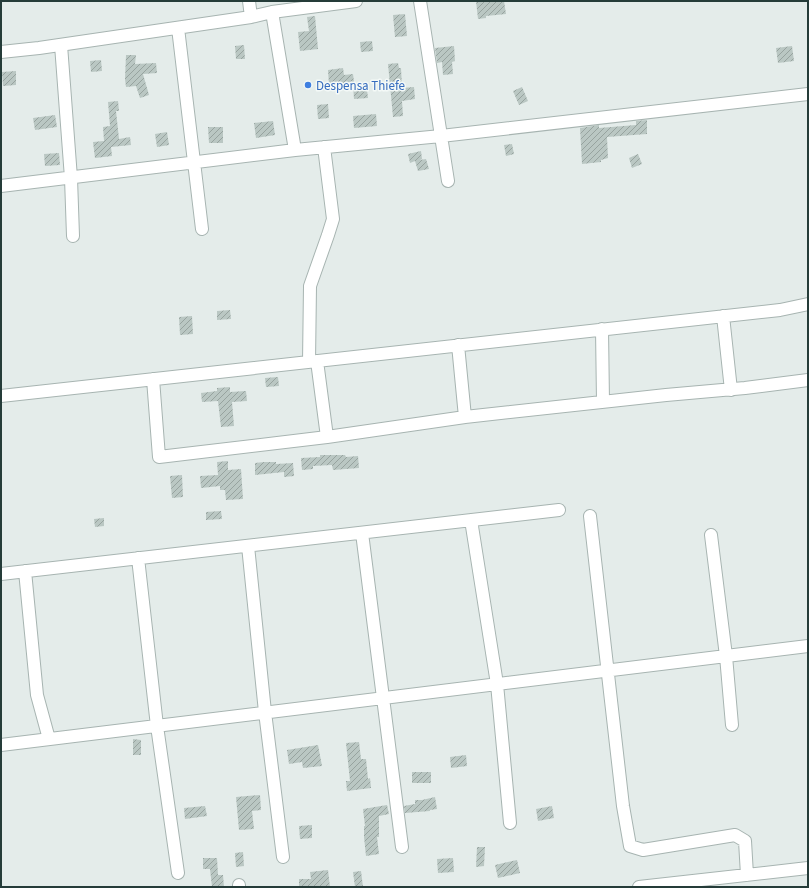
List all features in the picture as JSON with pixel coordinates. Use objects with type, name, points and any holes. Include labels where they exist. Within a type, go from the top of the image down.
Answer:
[{"type":"street","points":[[249,1],[250,17]]},
{"type":"street","points":[[1,52],[178,28],[250,17],[272,12],[356,1]]},
{"type":"street","points":[[420,1],[448,181]]},
{"type":"street","points":[[272,12],[295,150]]},
{"type":"street","points":[[178,28],[202,230]]},
{"type":"street","points":[[61,44],[71,178],[73,236]]},
{"type":"street","points":[[1,186],[295,150],[441,136],[808,94]]},
{"type":"street","points":[[324,147],[333,219],[310,286],[313,361],[327,437]]},
{"type":"street","points":[[1,396],[780,310],[808,304]]},
{"type":"street","points":[[723,316],[731,390]]},
{"type":"street","points":[[602,330],[603,402]]},
{"type":"street","points":[[458,345],[465,417]]},
{"type":"street","points":[[153,379],[160,457],[327,437],[465,417],[666,395],[731,390],[808,380]]},
{"type":"street","points":[[1,574],[559,510]]},
{"type":"street","points":[[590,516],[630,846],[643,850],[735,835],[745,841],[748,875]]},
{"type":"street","points":[[470,520],[497,684],[510,823]]},
{"type":"street","points":[[362,533],[402,847]]},
{"type":"street","points":[[711,535],[726,656],[732,725]]},
{"type":"street","points":[[248,546],[265,712],[283,857]]},
{"type":"street","points":[[138,558],[157,726],[178,873]]},
{"type":"street","points":[[25,571],[37,695],[49,739]]},
{"type":"street","points":[[1,745],[808,646]]},
{"type":"street","points":[[639,887],[808,868]]},
{"type":"building","points":[[476,1],[504,1],[506,14],[486,16],[486,18],[478,19]]},
{"type":"building","points":[[405,14],[407,36],[395,37],[393,15]]},
{"type":"building","points":[[315,16],[318,49],[300,51],[298,32],[309,31],[307,17]]},
{"type":"building","points":[[372,41],[373,51],[361,52],[360,42]]},
{"type":"building","points":[[244,45],[245,59],[236,59],[235,46]]},
{"type":"building","points":[[454,46],[455,61],[452,62],[453,74],[443,75],[442,62],[437,63],[435,48]]},
{"type":"building","points":[[792,46],[794,61],[778,63],[776,48]]},
{"type":"building","points":[[126,55],[136,55],[135,64],[156,63],[157,73],[143,74],[149,95],[140,98],[136,86],[126,87]]},
{"type":"building","points":[[101,60],[102,71],[91,72],[90,61]]},
{"type":"building","points":[[398,63],[399,68],[401,68],[402,88],[414,87],[415,99],[402,101],[403,116],[393,117],[388,64]]},
{"type":"building","points":[[343,68],[344,75],[353,74],[354,82],[329,85],[328,70]]},
{"type":"building","points":[[16,71],[16,85],[3,86],[2,72]]},
{"type":"building","points":[[366,82],[368,98],[354,99],[353,84]]},
{"type":"building","points":[[522,87],[528,101],[519,105],[513,91]]},
{"type":"building","points":[[118,101],[119,111],[116,111],[119,139],[130,137],[131,145],[111,147],[112,156],[95,158],[93,142],[104,141],[103,127],[110,126],[108,102]]},
{"type":"building","points":[[328,104],[329,118],[318,119],[317,105]]},
{"type":"building","points":[[376,114],[377,126],[354,128],[353,116]]},
{"type":"building","points":[[55,115],[57,127],[35,130],[33,118]]},
{"type":"building","points":[[647,120],[647,134],[607,137],[608,158],[601,160],[601,162],[582,164],[580,128],[599,125],[599,128],[636,125],[636,121]]},
{"type":"building","points":[[273,121],[275,135],[256,138],[254,123]]},
{"type":"building","points":[[208,127],[223,127],[223,143],[209,143]]},
{"type":"building","points":[[167,132],[169,145],[157,147],[155,134]]},
{"type":"building","points":[[512,144],[514,154],[506,156],[504,145]]},
{"type":"building","points":[[421,151],[422,159],[420,160],[426,159],[429,169],[418,171],[415,161],[410,163],[408,154]]},
{"type":"building","points":[[59,153],[60,165],[45,166],[44,154]]},
{"type":"building","points":[[638,154],[642,164],[632,168],[629,158]]},
{"type":"building","points":[[230,310],[231,319],[217,320],[217,311]]},
{"type":"building","points":[[192,316],[193,334],[180,335],[179,317]]},
{"type":"building","points":[[278,377],[279,386],[266,387],[265,378]]},
{"type":"building","points":[[230,387],[230,392],[246,391],[247,401],[232,402],[234,426],[221,427],[218,401],[202,402],[201,393],[217,391],[217,388]]},
{"type":"building","points":[[320,455],[345,455],[346,457],[358,456],[359,468],[333,470],[332,465],[313,466],[313,469],[302,470],[301,458],[320,457]]},
{"type":"building","points":[[228,461],[228,470],[241,469],[243,499],[226,500],[225,490],[220,490],[220,486],[201,488],[200,476],[218,475],[217,462]]},
{"type":"building","points":[[276,462],[276,464],[293,463],[294,476],[284,477],[284,472],[255,475],[255,463]]},
{"type":"building","points":[[182,475],[183,497],[172,498],[170,476]]},
{"type":"building","points":[[221,511],[222,519],[206,520],[206,512]]},
{"type":"building","points":[[104,518],[104,526],[95,527],[94,519]]},
{"type":"building","points":[[133,739],[141,740],[141,755],[133,755]]},
{"type":"building","points":[[359,742],[361,759],[366,759],[368,779],[370,778],[371,788],[347,791],[346,781],[350,781],[346,743]]},
{"type":"building","points":[[318,745],[322,766],[303,768],[302,762],[289,764],[287,750]]},
{"type":"building","points":[[466,755],[467,766],[451,768],[450,757]]},
{"type":"building","points":[[412,772],[431,772],[431,783],[412,783]]},
{"type":"building","points":[[260,795],[261,810],[252,811],[254,829],[239,830],[236,797]]},
{"type":"building","points":[[435,797],[437,809],[405,813],[404,806],[415,804],[415,800]]},
{"type":"building","points":[[387,805],[389,814],[379,816],[379,837],[377,837],[379,854],[366,856],[363,809]]},
{"type":"building","points":[[205,806],[207,816],[185,819],[184,808]]},
{"type":"building","points":[[552,806],[554,818],[538,821],[536,809]]},
{"type":"building","points":[[312,825],[312,838],[300,839],[299,826]]},
{"type":"building","points":[[477,847],[485,847],[484,866],[476,867]]},
{"type":"building","points":[[243,852],[244,866],[236,867],[235,853]]},
{"type":"building","points":[[203,858],[217,858],[218,875],[223,875],[224,887],[212,887],[210,869],[203,869]]},
{"type":"building","points":[[453,858],[454,872],[438,873],[437,859]]},
{"type":"building","points":[[517,860],[520,873],[498,878],[495,865]]},
{"type":"building","points":[[328,870],[330,887],[299,887],[299,879],[311,879],[310,872]]},
{"type":"building","points":[[361,871],[363,887],[355,887],[353,872]]},
{"type":"place","name":"Despensa Thiefe","points":[[308,85]]}]
